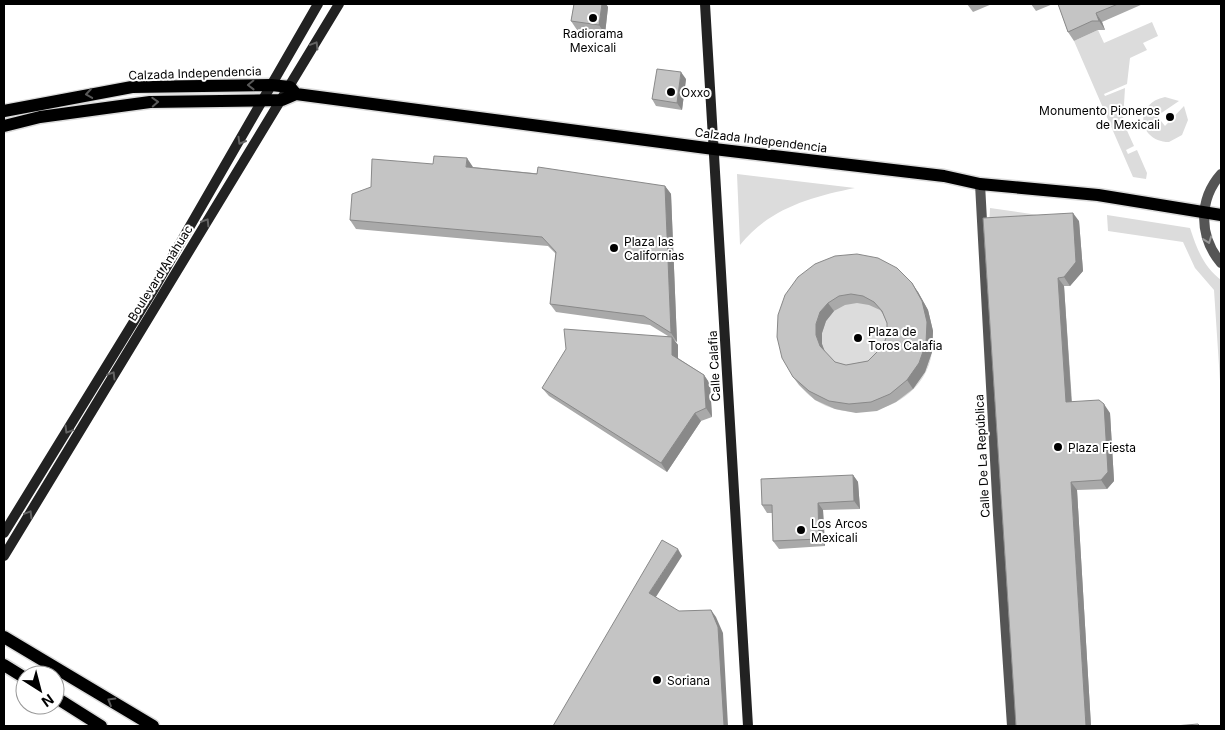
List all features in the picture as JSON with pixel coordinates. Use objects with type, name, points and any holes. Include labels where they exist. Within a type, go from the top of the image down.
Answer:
[{"type":"main road","name":"Boulevard Anáhuac","points":[[4,533],[152,292],[318,4]]},
{"type":"main road","points":[[4,126],[40,117],[150,102],[265,98],[282,100],[293,90],[339,4]]},
{"type":"main road","name":"Calle Calafia","points":[[705,4],[748,726]]},
{"type":"main road","name":"Calzada Independencia","points":[[4,111],[132,88],[271,85],[293,90],[714,149],[944,176],[980,184],[1098,195],[1204,214],[1221,215]]},
{"type":"main road","name":"Boulevard Anáhuac","points":[[4,556],[161,295],[282,100]]},
{"type":"main road","points":[[4,637],[153,726]]},
{"type":"main road","points":[[4,665],[15,672]]},
{"type":"main road","points":[[65,703],[101,726]]},
{"type":"street","points":[[1221,174],[1208,193],[1204,214],[1205,231],[1213,252],[1221,263]]},
{"type":"street","name":"Calle De La República","points":[[980,184],[998,516],[1012,726]]},
{"type":"shaded area","points":[[1152,22],[1158,36],[1143,43],[1147,50],[1130,58],[1127,84],[1104,94],[1105,96],[1125,88],[1123,121],[1115,125],[1116,128],[1124,124],[1134,146],[1126,150],[1128,154],[1137,150],[1147,173],[1146,179],[1133,177],[1074,41],[1098,30],[1104,43]]},
{"type":"shaded area","points":[[1165,97],[1179,101],[1157,116],[1165,126],[1184,106],[1188,120],[1182,135],[1169,142],[1158,140],[1151,135],[1145,129],[1143,121],[1148,106]]},
{"type":"shaded area","points":[[737,174],[855,188],[807,200],[792,206],[764,222],[740,245]]},
{"type":"shaded area","points":[[990,208],[1079,221],[989,227]]},
{"type":"shaded area","points":[[1107,215],[1190,228],[1205,263],[1221,280],[1221,396],[1214,290],[1195,268],[1183,242],[1108,231]]},
{"type":"shaded area","name":"Plaza de Toros Calafia","points":[[903,277],[920,296],[928,315],[932,352],[926,373],[914,389],[897,402],[878,409],[857,412],[836,409],[817,401],[798,382],[784,324]]},
{"type":"building","points":[[574,4],[602,4],[599,25],[571,21]]},
{"type":"building","points":[[1058,4],[1118,4],[1096,13],[1099,21],[1092,21],[1068,32]]},
{"type":"building","name":"Oxxo","points":[[657,69],[681,72],[677,103],[652,99]]},
{"type":"building","points":[[434,156],[467,158],[466,167],[537,174],[538,167],[665,186],[671,333],[644,316],[550,304],[556,252],[542,237],[350,220],[352,194],[371,187],[372,159],[433,164]]},
{"type":"building","name":"Plaza Fiesta","points":[[1073,213],[1076,262],[1064,277],[1058,278],[1066,402],[1099,400],[1104,404],[1108,472],[1101,480],[1071,482],[1086,726],[1016,726],[983,218]]},
{"type":"building","name":"Plaza de Toros Calafia","points":[[857,254],[878,258],[897,268],[912,283],[922,301],[927,322],[926,343],[919,363],[907,380],[890,394],[871,402],[849,404],[829,401],[809,391],[793,377],[782,358],[777,337],[778,315],[785,295],[798,277],[815,264],[835,256]],"holes":[[[851,294],[863,296],[874,302],[882,311],[887,323],[887,335],[883,346],[868,361],[846,365],[835,362],[820,346],[816,335],[816,324],[820,312],[828,303],[839,296]]]},
{"type":"building","points":[[564,329],[672,337],[672,355],[704,375],[706,408],[695,413],[661,463],[542,388],[566,349]]},
{"type":"building","points":[[853,475],[854,501],[818,503],[819,539],[773,541],[772,505],[762,505],[761,479]]},
{"type":"building","name":"Soriana","points":[[662,540],[678,549],[649,593],[679,611],[711,610],[718,627],[724,726],[553,726]]},
{"type":"building","points":[[1198,724],[1200,726],[1175,726]]},
{"type":"place","name":"Radiorama Mexicali","points":[[593,18]]},
{"type":"place","name":"Oxxo","points":[[671,92]]},
{"type":"place","name":"Monumento Pioneros de Mexicali","points":[[1170,117]]},
{"type":"place","name":"Plaza las Californias","points":[[614,248]]},
{"type":"place","name":"Plaza de Toros Calafia","points":[[858,338]]},
{"type":"place","name":"Plaza Fiesta","points":[[1058,447]]},
{"type":"place","name":"Los Arcos Mexicali","points":[[801,530]]},
{"type":"place","name":"Soriana","points":[[657,680]]}]
